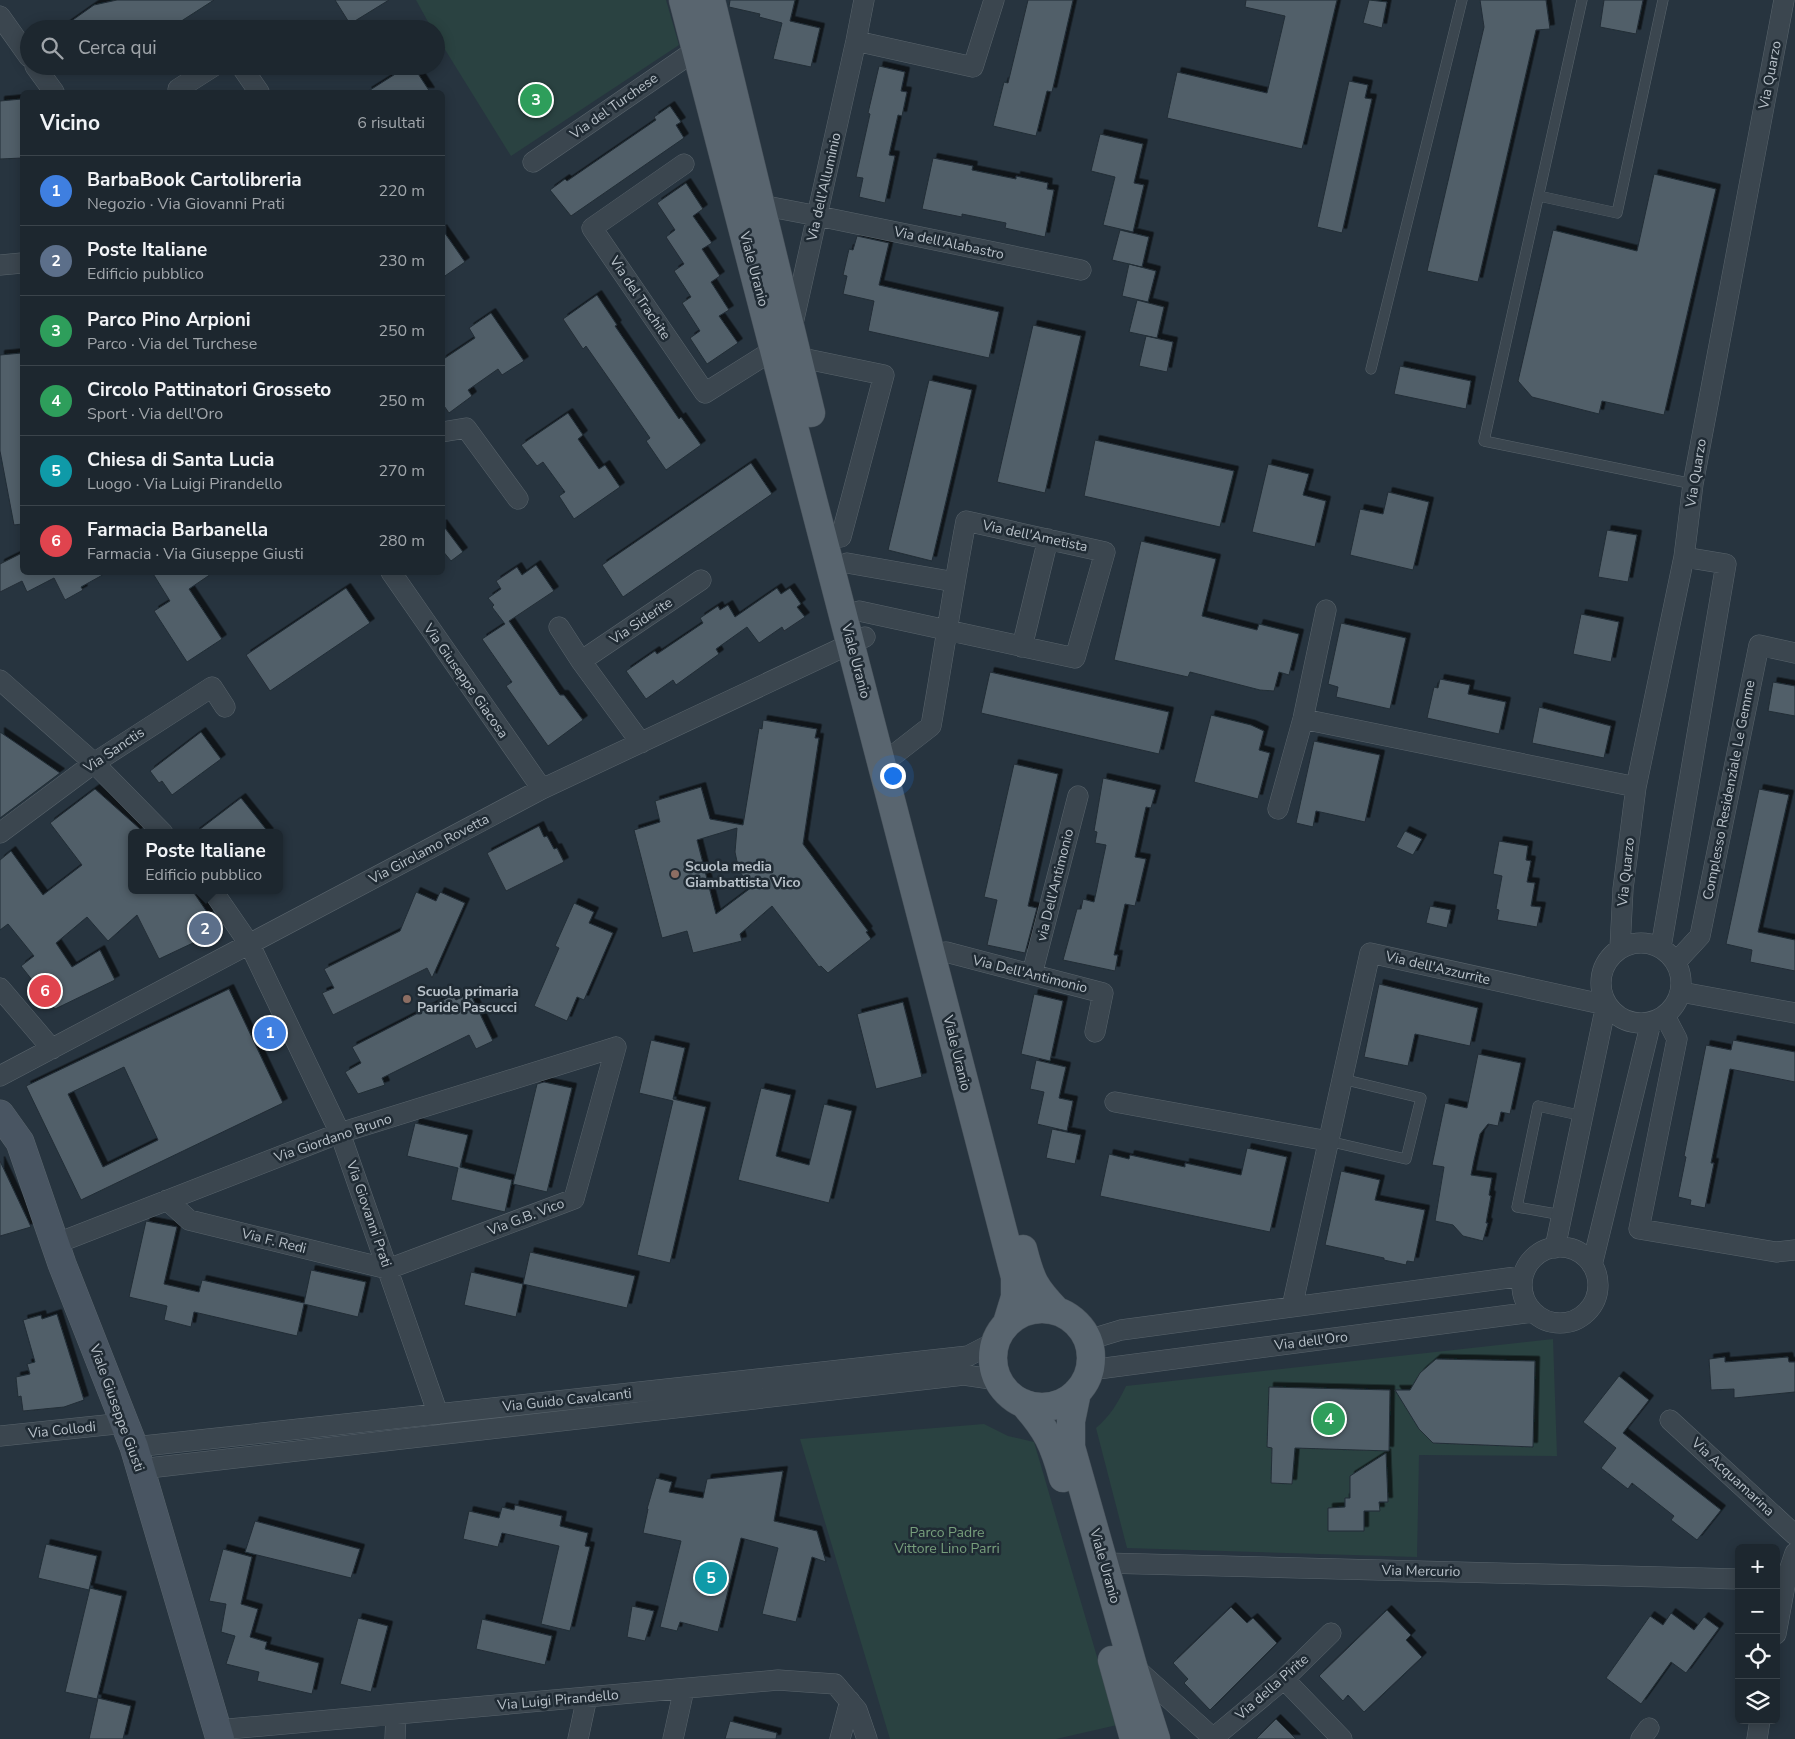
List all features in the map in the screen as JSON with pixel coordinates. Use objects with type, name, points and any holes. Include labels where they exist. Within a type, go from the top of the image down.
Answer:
[{"type":"main road","name":"Viale Uranio","points":[[683,0],[696,50],[750,207],[841,537],[859,611],[858,640],[895,754],[1029,1275],[1039,1292],[1056,1310]]},
{"type":"main road","name":"Viale Uranio","points":[[711,0],[750,207]]},
{"type":"main road","name":"Viale Uranio","points":[[788,346],[858,640],[1015,1277],[1015,1297],[1001,1332]]},
{"type":"main road","points":[[1043,1308],[1056,1310],[1069,1317],[1080,1327],[1088,1340],[1091,1354],[1084,1381],[1066,1401],[1052,1406],[1037,1407],[1013,1398],[1004,1390],[993,1367],[993,1354],[1001,1332],[1018,1315],[1030,1310],[1043,1308]]},
{"type":"main road","name":"Viale Uranio","points":[[1084,1381],[1071,1422],[1071,1447],[1133,1666],[1156,1739]]},
{"type":"main road","name":"Viale Uranio","points":[[1023,1403],[1041,1422],[1056,1452],[1134,1739]]},
{"type":"street","name":"Via dell'Alluminio","points":[[788,346],[864,0]]},
{"type":"street","points":[[856,41],[973,67],[994,0]]},
{"type":"street","name":"Via Quarzo","points":[[1620,948],[1623,889],[1636,787],[1684,557],[1693,484],[1784,0]]},
{"type":"street","points":[[0,16],[20,44]]},
{"type":"street","name":"Via del Turchese","points":[[533,162],[696,50]]},
{"type":"street","points":[[42,75],[53,90]]},
{"type":"street","points":[[179,90],[200,75]]},
{"type":"street","points":[[247,75],[258,90]]},
{"type":"street","name":"Via del Trachite","points":[[684,164],[592,228],[705,393],[788,346]]},
{"type":"street","name":"Via dell'Alabastro","points":[[750,207],[818,216],[1081,270]]},
{"type":"street","points":[[0,265],[20,263]]},
{"type":"street","points":[[788,346],[884,375],[841,537]]},
{"type":"street","points":[[445,432],[466,428],[518,500]]},
{"type":"street","name":"Via dell'Ametista","points":[[859,611],[1075,658],[1106,552],[966,521],[947,630]]},
{"type":"street","points":[[1022,647],[1048,539]]},
{"type":"street","points":[[1661,948],[1726,564],[1684,557]]},
{"type":"street","points":[[847,563],[955,582]]},
{"type":"street","name":"Via Giuseppe Giacosa","points":[[393,575],[542,789]]},
{"type":"street","name":"Via Siderite","points":[[581,661],[701,580]]},
{"type":"street","points":[[1278,809],[1303,719],[1326,610]]},
{"type":"street","points":[[559,627],[581,661],[641,743]]},
{"type":"street","points":[[895,754],[931,726],[947,630]]},
{"type":"street","name":"Via Girolamo Rovetta","points":[[0,1076],[542,789],[858,640]]},
{"type":"street","name":"Complesso Residenziale Le Gemme","points":[[1676,962],[1700,936],[1759,645],[1795,653]]},
{"type":"street","points":[[0,680],[94,763],[159,829]]},
{"type":"street","name":"Via Sanctis","points":[[0,832],[94,763],[212,686],[225,707]]},
{"type":"street","points":[[1303,719],[1636,787]]},
{"type":"street","name":"via Dell'Antimonio","points":[[1032,974],[1078,796]]},
{"type":"street","name":"Via Giovanni Prati","points":[[215,894],[250,945],[340,1133],[438,1414]]},
{"type":"street","points":[[1634,943],[1648,943],[1661,948],[1676,962],[1682,982],[1681,992],[1672,1009],[1658,1019],[1639,1024],[1626,1021],[1615,1015],[1606,1005],[1601,993],[1600,980],[1603,967],[1610,956],[1620,948],[1634,943]]},
{"type":"street","name":"Via Dell'Antimonio","points":[[946,952],[1103,993],[1095,1032]]},
{"type":"street","name":"Via dell'Azzurrite","points":[[1292,1307],[1370,953],[1606,1005]]},
{"type":"street","points":[[0,988],[52,1049]]},
{"type":"street","points":[[1681,992],[1795,1013]]},
{"type":"street","points":[[1555,1248],[1606,1005]]},
{"type":"street","points":[[1658,1019],[1677,1039],[1639,1229],[1776,1252],[1795,1250]]},
{"type":"street","points":[[1592,1265],[1658,1019]]},
{"type":"street","name":"Via Giordano Bruno","points":[[55,1244],[340,1133],[616,1047]]},
{"type":"street","name":"Via G.B. Vico","points":[[388,1269],[574,1198],[616,1047]]},
{"type":"street","points":[[1115,1102],[1328,1141]]},
{"type":"street","name":"Viale Giuseppe Giusti","points":[[0,1114],[20,1142],[55,1244],[133,1446],[218,1734]]},
{"type":"street","name":"Via F. Redi","points":[[167,1200],[189,1220],[388,1269]]},
{"type":"street","points":[[1566,1248],[1576,1251],[1592,1265],[1598,1285],[1597,1295],[1585,1314],[1576,1320],[1565,1323],[1553,1323],[1542,1319],[1533,1312],[1526,1302],[1522,1289],[1523,1276],[1534,1257],[1544,1251],[1566,1248]]},
{"type":"street","points":[[1088,1340],[1121,1330],[1523,1276]]},
{"type":"street","name":"Via dell'Oro","points":[[1084,1381],[1533,1312]]},
{"type":"street","name":"Via Guido Cavalcanti","points":[[133,1446],[968,1356],[1001,1332]]},
{"type":"street","name":"Via Guido Cavalcanti","points":[[133,1446],[964,1375],[998,1380]]},
{"type":"street","name":"Via Acquamarina","points":[[1670,1420],[1795,1535]]},
{"type":"street","name":"Via Collodi","points":[[0,1436],[133,1446]]},
{"type":"street","points":[[1781,1580],[1795,1553]]},
{"type":"street","name":"Via Mercurio","points":[[1104,1563],[1735,1579]]},
{"type":"street","name":"Via della Pirite","points":[[1212,1739],[1284,1679],[1331,1633]]},
{"type":"street","points":[[1133,1666],[1212,1739]]},
{"type":"street","points":[[1284,1679],[1342,1739]]},
{"type":"street","name":"Via Luigi Pirandello","points":[[218,1734],[254,1733],[396,1714],[778,1680],[835,1684],[858,1710],[867,1739]]},
{"type":"street","points":[[673,1739],[684,1689]]},
{"type":"street","points":[[578,1739],[587,1697]]},
{"type":"street","points":[[840,1739],[850,1701]]},
{"type":"street","points":[[395,1739],[396,1714]]},
{"type":"street","points":[[1757,1739],[1759,1724]]},
{"type":"lane","points":[[1371,369],[1462,0]]},
{"type":"lane","points":[[1582,0],[1484,441],[1693,484]]},
{"type":"lane","points":[[1539,196],[1617,213],[1663,0]]},
{"type":"lane","points":[[1328,1141],[1406,1159],[1421,1098],[1342,1079]]},
{"type":"lane","points":[[1562,1215],[1518,1207],[1538,1106],[1583,1116]]},
{"type":"green space","points":[[416,0],[666,0],[679,45],[511,156],[445,50],[445,20],[427,20]]},
{"type":"green space","points":[[1553,1339],[1557,1456],[1419,1455],[1417,1557],[1127,1548],[1096,1428],[1113,1409],[1126,1386]]},
{"type":"green space","name":"Parco Padre Vittore Lino Parri","points":[[984,1424],[1008,1436],[1034,1442],[1117,1725],[1056,1739],[890,1739],[800,1439]]},
{"type":"building","points":[[117,0],[214,0],[183,20],[73,20],[94,5]]},
{"type":"building","points":[[335,0],[389,0],[356,20],[348,20]]},
{"type":"building","points":[[730,0],[795,0],[790,21],[820,28],[811,67],[773,59],[782,23],[759,17],[760,14],[729,7]]},
{"type":"building","points":[[1028,0],[1073,0],[1052,92],[1047,91],[1036,136],[993,126],[1004,82],[1008,83]]},
{"type":"building","points":[[1246,0],[1337,0],[1302,149],[1167,118],[1177,72],[1267,93],[1285,16],[1245,7]]},
{"type":"building","points":[[1369,0],[1387,2],[1382,28],[1363,23]]},
{"type":"building","points":[[1480,0],[1546,0],[1550,29],[1536,30],[1478,282],[1427,271],[1484,27]]},
{"type":"building","points":[[1604,0],[1643,0],[1636,34],[1600,27]]},
{"type":"building","points":[[879,66],[905,72],[901,91],[907,92],[902,116],[898,115],[889,155],[895,156],[885,203],[859,197],[863,178],[856,177]]},
{"type":"building","points":[[394,75],[419,75],[429,90],[370,90]]},
{"type":"building","points":[[1349,81],[1368,85],[1365,98],[1372,99],[1342,233],[1317,227]]},
{"type":"building","points":[[20,99],[20,158],[0,159],[0,101]]},
{"type":"building","points":[[670,106],[681,122],[676,125],[684,138],[571,216],[550,190],[565,179],[567,181],[656,120],[654,117]]},
{"type":"building","points":[[1100,134],[1143,144],[1134,183],[1144,185],[1133,232],[1103,225],[1115,177],[1091,171]]},
{"type":"building","points":[[933,158],[973,166],[972,170],[1016,179],[1016,176],[1048,183],[1047,189],[1054,190],[1045,237],[1005,228],[1006,223],[962,214],[962,217],[922,209]]},
{"type":"building","points":[[1654,174],[1716,189],[1664,415],[1602,401],[1599,414],[1532,397],[1518,381],[1553,230],[1637,251]]},
{"type":"building","points":[[686,183],[703,209],[693,216],[712,243],[702,249],[720,276],[711,282],[729,310],[719,316],[738,343],[707,364],[690,338],[700,331],[682,303],[691,297],[674,271],[684,264],[666,237],[675,230],[657,203]]},
{"type":"building","points":[[1120,230],[1149,237],[1142,267],[1112,260]]},
{"type":"building","points":[[445,233],[465,262],[445,276]]},
{"type":"building","points":[[857,236],[889,243],[879,285],[999,312],[989,358],[868,331],[874,301],[843,294],[847,276],[843,275],[849,249],[853,250]]},
{"type":"building","points":[[1129,264],[1156,271],[1148,302],[1122,296]]},
{"type":"building","points":[[597,295],[617,325],[615,326],[679,419],[681,417],[701,445],[666,470],[646,441],[650,438],[586,346],[583,349],[563,319]]},
{"type":"building","points":[[1137,300],[1164,307],[1157,338],[1129,332]]},
{"type":"building","points":[[491,313],[524,361],[502,375],[498,369],[468,390],[472,396],[449,413],[445,407],[445,358],[475,338],[469,328]]},
{"type":"building","points":[[1033,325],[1081,336],[1045,493],[997,482]]},
{"type":"building","points":[[1146,336],[1173,342],[1167,372],[1139,366]]},
{"type":"building","points":[[20,353],[20,524],[14,525],[0,451],[0,355]]},
{"type":"building","points":[[1400,366],[1471,381],[1466,409],[1394,394]]},
{"type":"building","points":[[929,380],[972,390],[932,561],[888,550]]},
{"type":"building","points":[[568,413],[583,435],[578,439],[599,469],[605,465],[620,487],[574,519],[559,496],[565,492],[543,462],[537,466],[521,445]]},
{"type":"building","points":[[1095,440],[1234,471],[1220,527],[1084,496]]},
{"type":"building","points":[[751,463],[772,494],[623,597],[602,565]]},
{"type":"building","points":[[1268,464],[1309,474],[1303,495],[1326,501],[1315,547],[1252,532]]},
{"type":"building","points":[[1388,492],[1429,502],[1413,570],[1350,555],[1360,509],[1383,514]]},
{"type":"building","points":[[445,528],[463,552],[451,561],[445,554]]},
{"type":"building","points":[[1607,530],[1637,535],[1628,582],[1598,577]]},
{"type":"building","points":[[1141,541],[1216,559],[1202,616],[1257,630],[1259,624],[1299,634],[1289,675],[1279,672],[1274,691],[1260,690],[1190,672],[1188,677],[1114,660]]},
{"type":"building","points":[[20,554],[20,575],[103,575],[81,587],[83,590],[65,600],[54,578],[27,592],[22,581],[0,592],[0,564]]},
{"type":"building","points":[[536,565],[554,591],[509,621],[560,695],[564,695],[583,720],[548,746],[506,686],[512,682],[482,639],[505,624],[492,607],[494,605],[488,598],[501,589],[496,581],[517,567],[522,575]]},
{"type":"building","points":[[154,575],[210,575],[189,589],[222,639],[187,662],[154,611],[170,601]]},
{"type":"building","points":[[346,588],[370,623],[270,691],[246,655]]},
{"type":"building","points":[[777,588],[781,594],[790,588],[801,604],[797,607],[805,617],[784,631],[782,627],[759,643],[747,627],[716,649],[719,654],[676,685],[673,680],[646,699],[626,671],[655,651],[657,654],[703,623],[700,618],[718,606],[720,610],[728,605],[735,617]]},
{"type":"building","points":[[1581,614],[1619,622],[1611,662],[1573,654]]},
{"type":"building","points":[[1341,623],[1406,638],[1390,709],[1336,697],[1338,687],[1328,684]]},
{"type":"building","points":[[990,672],[1169,712],[1159,754],[981,713]]},
{"type":"building","points":[[1440,679],[1470,685],[1468,694],[1506,702],[1499,734],[1427,718],[1434,687],[1438,688]]},
{"type":"building","points":[[1773,682],[1795,686],[1795,716],[1768,711]]},
{"type":"building","points":[[1539,707],[1611,726],[1604,758],[1532,743]]},
{"type":"building","points":[[1211,715],[1251,725],[1264,731],[1259,750],[1270,753],[1258,799],[1194,782]]},
{"type":"building","points":[[763,720],[817,729],[815,738],[819,738],[803,844],[868,931],[866,932],[871,939],[828,973],[821,966],[819,967],[772,906],[740,934],[742,941],[693,953],[687,931],[662,938],[634,830],[660,822],[655,801],[701,787],[710,819],[743,825],[759,728],[762,729]],"holes":[[[737,828],[735,852],[739,871],[752,887],[716,914],[697,840]]]},
{"type":"building","points":[[0,732],[60,773],[0,818]]},
{"type":"building","points":[[201,732],[221,759],[172,795],[162,781],[159,783],[150,771]]},
{"type":"building","points":[[1314,741],[1380,755],[1365,822],[1316,811],[1313,827],[1296,823]]},
{"type":"building","points":[[1014,764],[1058,774],[1028,906],[1037,908],[1025,953],[987,945],[997,900],[984,897]]},
{"type":"building","points":[[1103,778],[1156,790],[1151,808],[1146,807],[1135,857],[1146,859],[1135,906],[1125,904],[1114,955],[1118,955],[1115,971],[1063,960],[1077,909],[1081,909],[1083,899],[1094,902],[1106,845],[1095,843],[1097,832],[1094,831]]},
{"type":"building","points":[[95,789],[140,829],[128,829],[128,894],[195,894],[209,915],[204,918],[212,934],[159,959],[137,915],[108,941],[87,917],[56,943],[72,967],[100,950],[115,980],[55,1009],[21,966],[34,956],[8,924],[0,930],[0,860],[11,851],[43,895],[82,865],[50,823]]},
{"type":"building","points":[[1759,789],[1789,795],[1758,932],[1795,940],[1795,971],[1750,962],[1752,950],[1726,944]]},
{"type":"building","points":[[241,798],[266,829],[200,829]]},
{"type":"building","points":[[539,826],[544,837],[547,836],[554,849],[557,848],[564,862],[506,891],[487,853]]},
{"type":"building","points":[[1405,831],[1422,839],[1413,855],[1396,847]]},
{"type":"building","points":[[1499,841],[1528,846],[1526,860],[1531,861],[1527,882],[1535,883],[1531,906],[1541,907],[1537,927],[1497,920],[1499,910],[1496,909],[1502,876],[1493,874]]},
{"type":"building","points":[[416,892],[436,901],[440,892],[465,903],[432,978],[427,968],[333,1015],[322,993],[334,988],[324,969],[400,931]]},
{"type":"building","points":[[574,903],[594,912],[589,923],[613,933],[584,1000],[577,997],[567,1021],[534,1006],[559,948],[555,946]]},
{"type":"building","points":[[1430,906],[1451,910],[1447,928],[1426,923]]},
{"type":"building","points":[[1379,984],[1478,1008],[1470,1046],[1415,1034],[1408,1066],[1364,1057]]},
{"type":"building","points":[[229,989],[283,1103],[81,1200],[26,1086]],"holes":[[[124,1067],[158,1140],[103,1167],[68,1094]]]},
{"type":"building","points":[[470,993],[493,1041],[476,1049],[469,1035],[382,1078],[385,1085],[358,1094],[345,1072],[361,1063],[352,1047],[453,995],[456,1000]]},
{"type":"building","points":[[1034,994],[1063,1001],[1050,1061],[1021,1054]]},
{"type":"building","points":[[903,1002],[922,1077],[876,1089],[857,1014]]},
{"type":"building","points":[[651,1040],[685,1048],[673,1099],[706,1107],[670,1263],[637,1255],[673,1101],[639,1093]]},
{"type":"building","points":[[1733,1040],[1795,1052],[1795,1082],[1730,1069],[1711,1163],[1714,1163],[1705,1208],[1690,1205],[1691,1200],[1678,1197],[1686,1157],[1684,1156],[1706,1045],[1731,1050]]},
{"type":"building","points":[[1478,1054],[1521,1063],[1510,1114],[1501,1112],[1498,1126],[1488,1124],[1480,1134],[1474,1160],[1471,1175],[1492,1178],[1486,1223],[1488,1223],[1483,1241],[1463,1236],[1453,1225],[1435,1221],[1444,1167],[1432,1165],[1445,1103],[1467,1108]]},
{"type":"building","points":[[1036,1060],[1066,1067],[1059,1098],[1073,1101],[1067,1131],[1037,1124],[1044,1092],[1030,1089]]},
{"type":"building","points":[[544,1082],[572,1088],[547,1192],[513,1184],[537,1084]]},
{"type":"building","points":[[761,1088],[791,1095],[776,1156],[809,1165],[824,1104],[852,1111],[829,1203],[738,1180]]},
{"type":"building","points":[[415,1123],[468,1135],[460,1167],[512,1180],[505,1212],[451,1200],[458,1168],[407,1156]]},
{"type":"building","points":[[1052,1129],[1081,1135],[1075,1164],[1046,1158]]},
{"type":"building","points":[[1247,1148],[1287,1157],[1270,1232],[1100,1196],[1109,1154],[1129,1159],[1130,1155],[1185,1167],[1185,1163],[1241,1175]]},
{"type":"building","points":[[0,1161],[31,1227],[0,1236]]},
{"type":"building","points":[[1341,1171],[1380,1180],[1375,1200],[1425,1210],[1414,1262],[1407,1261],[1406,1265],[1384,1260],[1384,1258],[1325,1245]]},
{"type":"building","points":[[146,1221],[177,1227],[164,1284],[199,1292],[202,1280],[304,1303],[311,1270],[366,1282],[358,1317],[304,1304],[297,1336],[194,1312],[191,1327],[164,1320],[167,1306],[129,1297]]},
{"type":"building","points":[[530,1252],[635,1276],[627,1308],[523,1284]]},
{"type":"building","points":[[471,1272],[523,1284],[516,1317],[464,1305]]},
{"type":"building","points":[[57,1314],[84,1400],[64,1407],[23,1411],[21,1396],[18,1397],[16,1377],[30,1374],[27,1364],[35,1362],[23,1320],[41,1315],[42,1319]]},
{"type":"building","points":[[1725,1357],[1725,1362],[1788,1357],[1789,1362],[1795,1362],[1795,1392],[1734,1398],[1734,1389],[1711,1390],[1709,1359]]},
{"type":"building","points":[[1436,1359],[1535,1361],[1533,1447],[1433,1443],[1419,1429],[1395,1390],[1410,1390],[1420,1373]]},
{"type":"building","points":[[1619,1376],[1649,1400],[1623,1433],[1721,1510],[1697,1540],[1671,1520],[1674,1516],[1632,1483],[1628,1489],[1601,1468],[1616,1448],[1583,1422]]},
{"type":"building","points":[[1269,1387],[1390,1390],[1389,1451],[1295,1448],[1292,1484],[1271,1483],[1272,1448],[1267,1447]]},
{"type":"building","points":[[1386,1453],[1388,1502],[1379,1502],[1380,1511],[1364,1511],[1364,1531],[1328,1531],[1328,1508],[1345,1507],[1345,1498],[1350,1498],[1350,1476]]},
{"type":"building","points":[[783,1471],[774,1521],[817,1531],[826,1562],[812,1557],[796,1622],[762,1614],[778,1548],[741,1538],[718,1632],[680,1622],[677,1631],[660,1627],[681,1541],[643,1533],[647,1509],[656,1478],[672,1482],[669,1492],[703,1498],[707,1479]]},
{"type":"building","points":[[515,1505],[562,1516],[560,1526],[588,1533],[585,1546],[590,1547],[570,1631],[541,1624],[559,1546],[502,1533],[498,1547],[463,1539],[469,1511],[499,1518],[502,1507],[514,1510]]},
{"type":"building","points":[[255,1521],[360,1549],[351,1578],[245,1552]]},
{"type":"building","points":[[46,1544],[97,1556],[89,1590],[38,1578]]},
{"type":"building","points":[[223,1549],[252,1557],[241,1604],[258,1609],[250,1637],[267,1642],[265,1649],[319,1663],[312,1694],[257,1681],[259,1672],[226,1664],[235,1636],[221,1632],[226,1604],[209,1601]]},
{"type":"building","points":[[90,1588],[122,1596],[97,1699],[65,1692]]},
{"type":"building","points":[[632,1606],[654,1611],[645,1641],[627,1637]]},
{"type":"building","points":[[1231,1607],[1247,1623],[1253,1618],[1277,1643],[1210,1710],[1184,1683],[1188,1679],[1173,1663]]},
{"type":"building","points":[[1387,1610],[1411,1635],[1406,1640],[1422,1657],[1364,1712],[1348,1695],[1343,1701],[1319,1676]]},
{"type":"building","points":[[1671,1613],[1694,1630],[1704,1617],[1719,1628],[1686,1673],[1671,1662],[1641,1704],[1606,1678],[1650,1616],[1663,1625]]},
{"type":"building","points":[[358,1618],[388,1626],[371,1692],[340,1684]]},
{"type":"building","points":[[482,1619],[552,1636],[545,1665],[476,1649]]},
{"type":"building","points":[[98,1698],[131,1706],[123,1739],[89,1739]]},
{"type":"building","points":[[1276,1719],[1296,1739],[1256,1739]]},
{"type":"building","points":[[730,1721],[777,1733],[776,1739],[725,1739]]},
{"type":"place","name":"Parco Pino Arpioni","points":[[536,100]]},
{"type":"place","name":"Scuola media Giambattista Vico","points":[[675,874]]},
{"type":"place","name":"Poste Italiane","points":[[205,929]]},
{"type":"place","name":"Farmacia Barbanella","points":[[45,991]]},
{"type":"place","name":"Scuola primaria Paride Pascucci","points":[[407,999]]},
{"type":"place","name":"BarbaBook Cartolibreria","points":[[270,1033]]},
{"type":"place","name":"Circolo Pattinatori Grosseto","points":[[1329,1419]]},
{"type":"place","name":"Chiesa di Santa Lucia","points":[[711,1578]]}]
